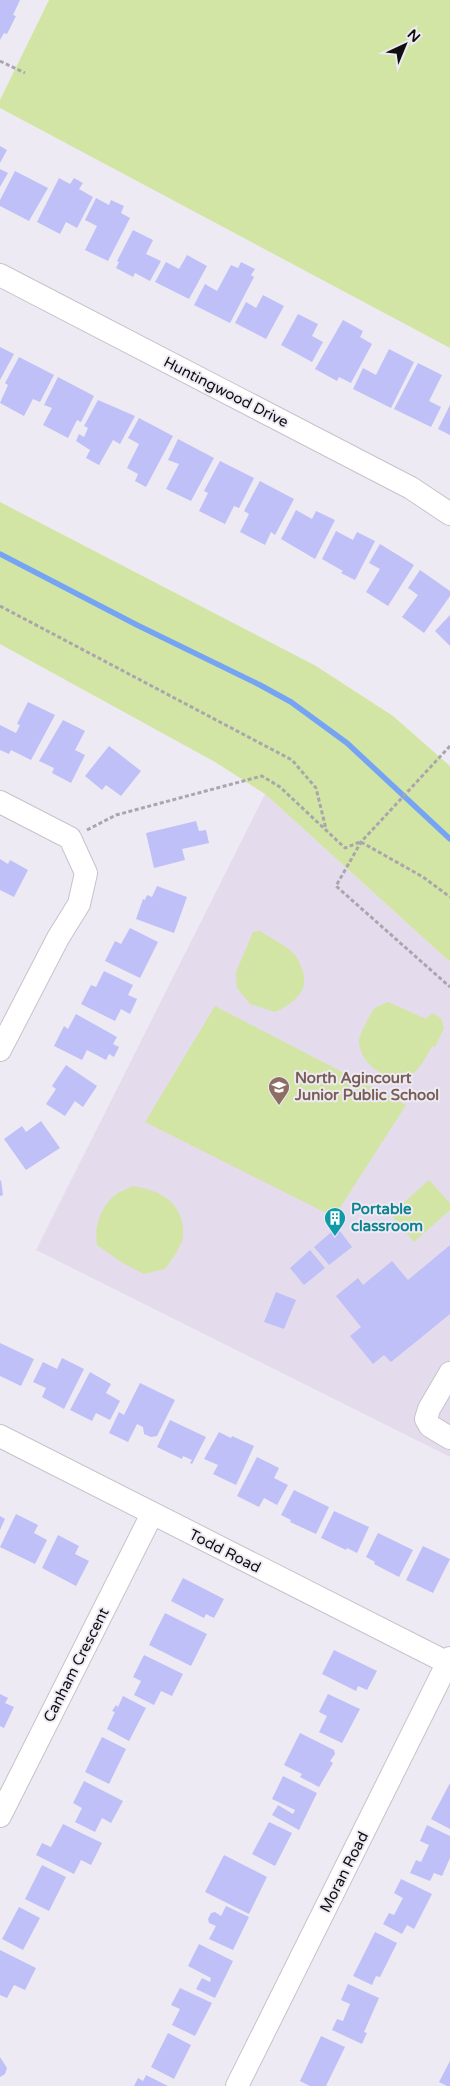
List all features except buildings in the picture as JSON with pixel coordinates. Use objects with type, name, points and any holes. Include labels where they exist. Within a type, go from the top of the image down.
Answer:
[{"type":"street","name":"Huntingwood Drive","points":[[0,275],[411,488],[450,514]]},
{"type":"street","points":[[0,802],[70,838],[86,873],[80,904],[58,938],[0,1050]]},
{"type":"street","points":[[450,1373],[429,1409],[426,1419],[430,1426],[450,1438]]},
{"type":"street","name":"Todd Road","points":[[0,1436],[449,1662]]},
{"type":"street","name":"Canham Crescent","points":[[1,1811],[152,1514]]},
{"type":"street","name":"Moran Road","points":[[237,2086],[449,1662]]},
{"type":"path","points":[[0,61],[25,73]]},
{"type":"path","points":[[0,606],[292,760],[316,788],[326,829]]},
{"type":"path","points":[[450,746],[361,842],[336,886],[450,987]]},
{"type":"path","points":[[70,838],[116,815],[262,776],[280,787],[345,848],[361,842]]},
{"type":"path","points":[[361,842],[423,877],[450,897]]},
{"type":"shaded area","name":"North Agincourt Junior Public School","points":[[265,794],[450,962],[450,1457],[36,1250]]},
{"type":"green space","points":[[49,0],[450,0],[450,348],[0,108],[0,100]]},
{"type":"green space","points":[[0,502],[316,666],[393,716],[450,766],[450,962],[265,794],[215,762],[0,644]]},
{"type":"green space","points":[[260,931],[295,955],[304,977],[304,984],[298,996],[288,1005],[275,1012],[250,1004],[237,988],[236,972],[253,932]]},
{"type":"green space","points":[[388,1002],[426,1019],[432,1013],[441,1018],[444,1028],[435,1047],[432,1046],[418,1069],[410,1076],[397,1078],[381,1073],[368,1063],[360,1048],[359,1040],[372,1011]]},
{"type":"green space","points":[[215,1006],[406,1105],[334,1217],[145,1122]]},
{"type":"green space","points":[[429,1180],[450,1203],[450,1210],[414,1242],[391,1214]]},
{"type":"green space","points":[[133,1186],[152,1191],[169,1200],[181,1218],[183,1225],[182,1239],[165,1269],[144,1274],[121,1262],[97,1245],[97,1224],[105,1206],[119,1192]]},
{"type":"waterway","points":[[0,554],[291,702],[347,743],[450,839]]},
{"type":"place","name":"North Agincourt Junior Public School","points":[[279,1106]]},
{"type":"place","name":"Portable classroom","points":[[335,1237]]}]
